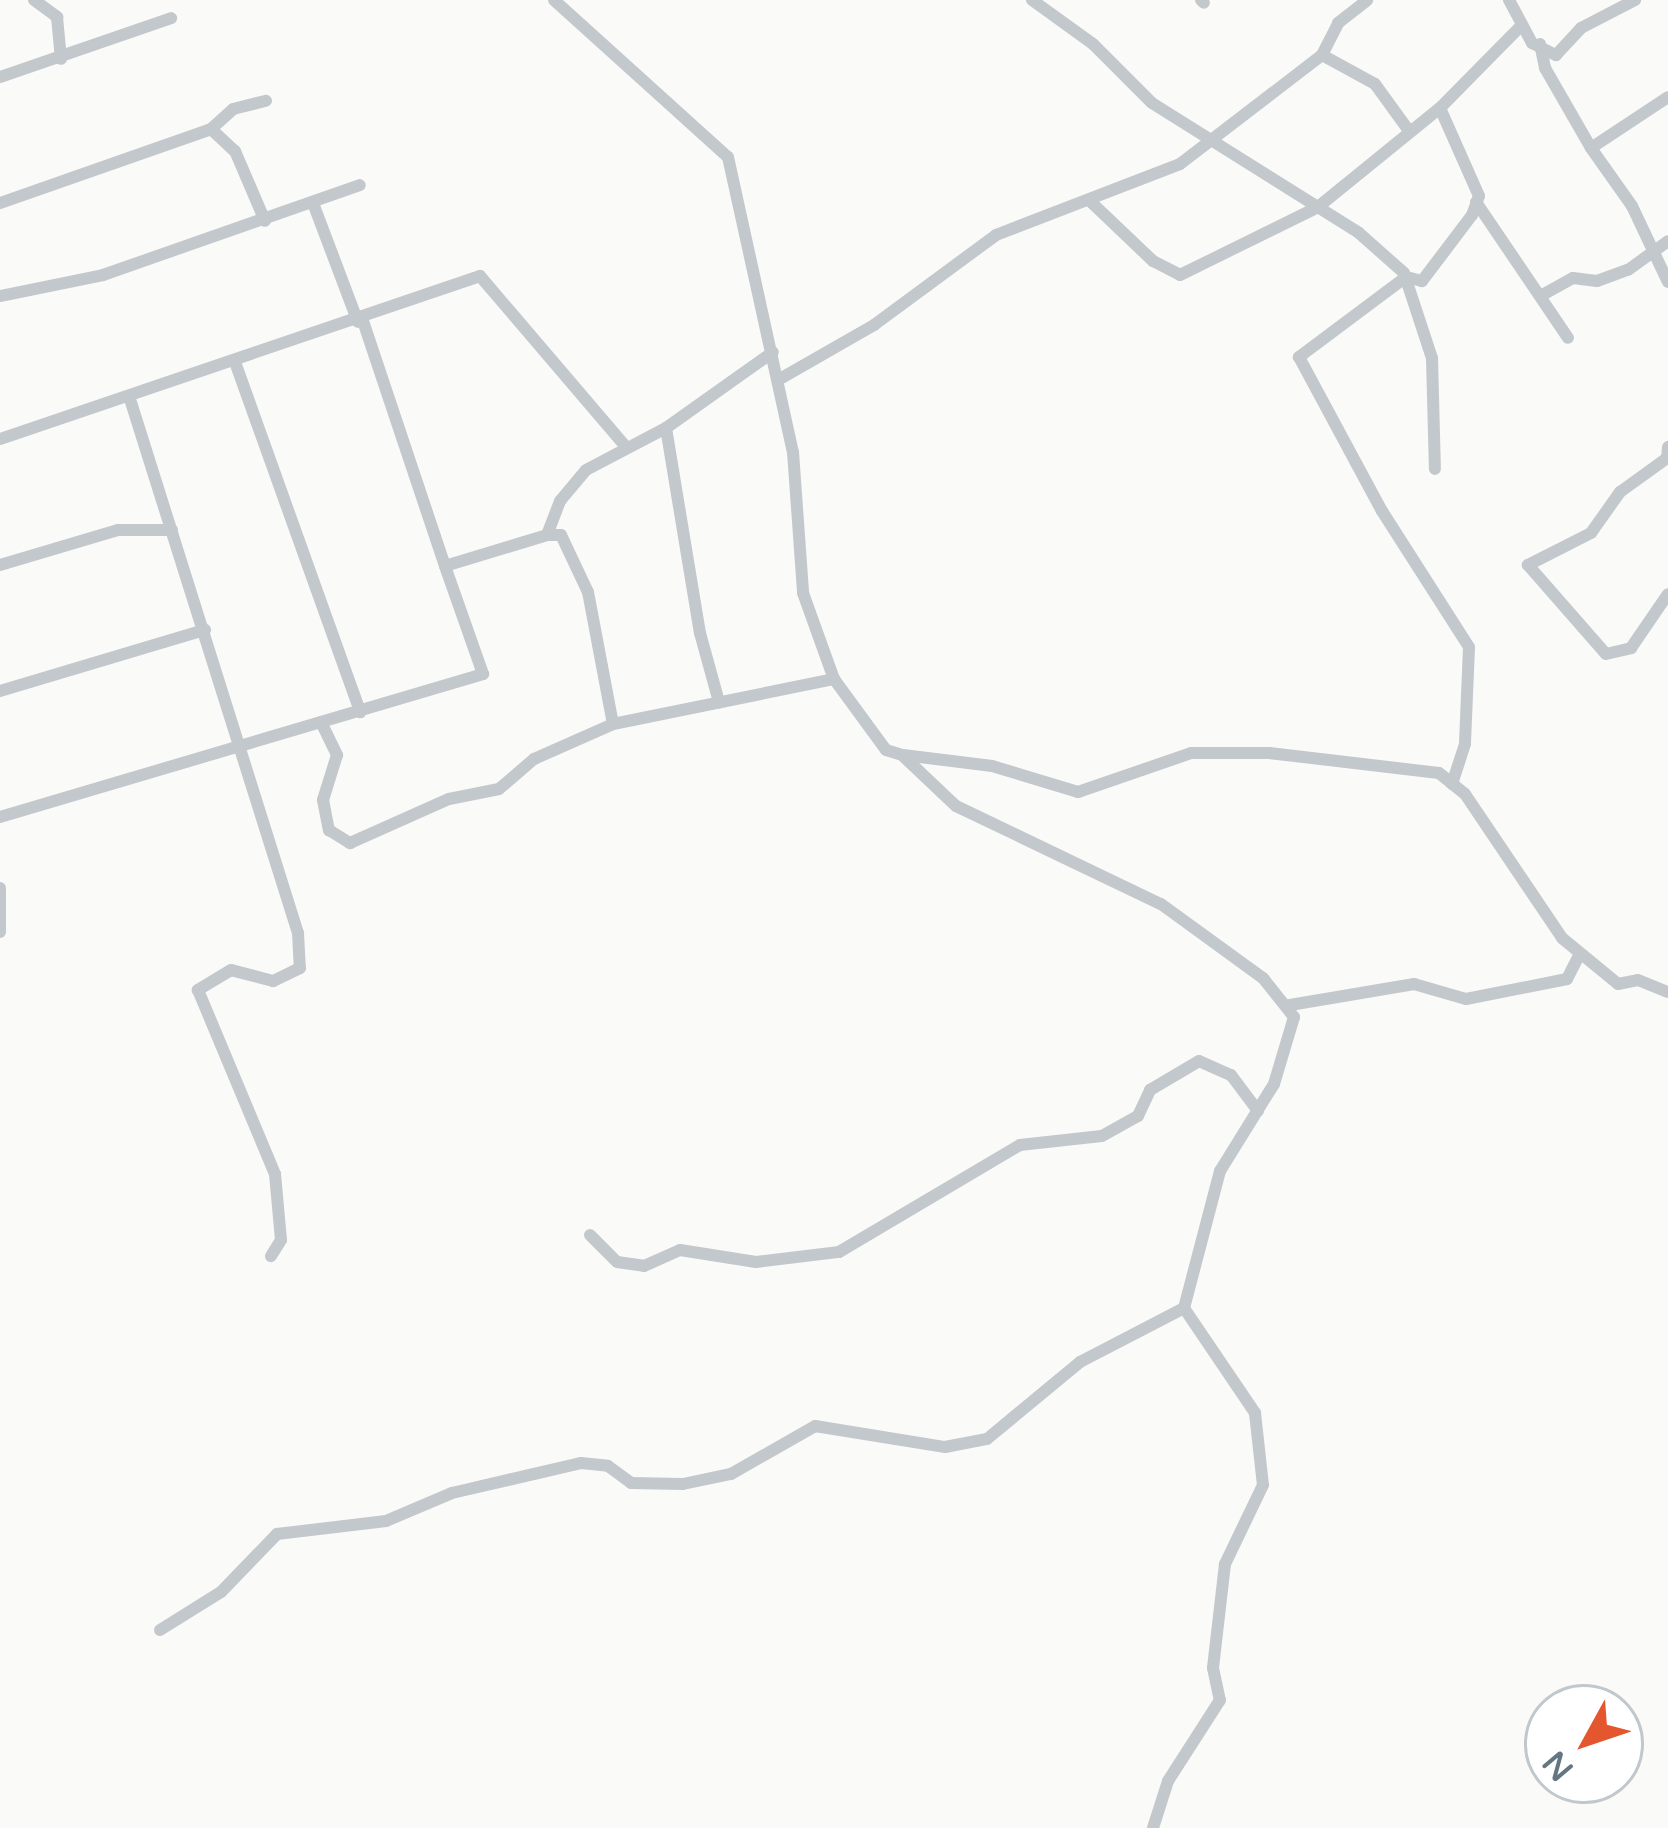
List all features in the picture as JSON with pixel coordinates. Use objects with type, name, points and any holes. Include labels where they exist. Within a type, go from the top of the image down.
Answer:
[{"type":"street","points":[[34,0],[57,17],[61,59]]},
{"type":"street","points":[[554,0],[728,157],[793,452],[803,593],[834,679],[886,750],[992,766],[1078,792],[1191,753],[1416,769],[1452,784],[1580,954],[1618,984],[1638,980],[1668,992]]},
{"type":"street","points":[[1032,0],[1208,143],[1318,206],[1406,277],[1422,281],[1476,202]]},
{"type":"street","points":[[778,380],[874,325],[996,235],[1180,164],[1322,55],[1338,22],[1366,0]]},
{"type":"street","points":[[1509,0],[1522,26],[1556,55],[1581,28],[1635,0]]},
{"type":"street","points":[[0,77],[171,18]]},
{"type":"street","points":[[1091,202],[1180,275],[1318,206],[1407,128],[1440,108],[1522,26]]},
{"type":"street","points":[[1540,44],[1545,68],[1655,252],[1668,282]]},
{"type":"street","points":[[1322,55],[1375,84],[1407,128]]},
{"type":"street","points":[[1591,148],[1668,97]]},
{"type":"street","points":[[0,203],[212,129],[222,115],[266,100]]},
{"type":"street","points":[[1440,108],[1476,202],[1544,294],[1568,338]]},
{"type":"street","points":[[212,129],[235,151],[265,221]]},
{"type":"street","points":[[0,296],[104,275],[360,185]]},
{"type":"street","points":[[0,817],[483,674],[361,321],[313,203]]},
{"type":"street","points":[[1544,294],[1573,278],[1598,281],[1628,270],[1668,242]]},
{"type":"street","points":[[0,439],[361,321],[480,276],[626,447]]},
{"type":"street","points":[[1406,277],[1432,358],[1435,470]]},
{"type":"street","points":[[1406,277],[1299,357],[1382,511],[1469,647],[1465,744],[1452,784]]},
{"type":"street","points":[[547,535],[560,501],[586,470],[666,428],[773,352]]},
{"type":"street","points":[[235,362],[360,712]]},
{"type":"street","points":[[130,399],[298,933],[300,968],[273,981],[231,970],[198,990],[275,1174],[281,1240],[271,1256]]},
{"type":"street","points":[[666,428],[700,633],[719,702]]},
{"type":"street","points":[[1668,447],[1667,458],[1620,492],[1591,533],[1528,565],[1606,654],[1631,649],[1668,594]]},
{"type":"street","points":[[0,565],[118,530],[172,530]]},
{"type":"street","points":[[445,566],[547,535],[561,535],[588,592],[614,724]]},
{"type":"street","points":[[0,691],[205,631]]},
{"type":"street","points":[[321,722],[337,755],[323,800],[329,830],[350,843],[449,799],[499,789],[534,759],[614,724],[834,679]]},
{"type":"street","points":[[902,755],[956,806],[1161,904],[1290,1005],[1414,984],[1466,999],[1567,979],[1580,954]]},
{"type":"street","points":[[0,888],[0,932]]},
{"type":"street","points":[[160,1630],[221,1592],[278,1534],[386,1521],[452,1492],[581,1463],[608,1466],[631,1483],[683,1484],[731,1474],[815,1426],[945,1448],[987,1439],[1080,1362],[1184,1308],[1220,1171],[1258,1111],[1292,1042],[1290,1005]]},
{"type":"street","points":[[590,1235],[617,1262],[644,1266],[680,1250],[756,1262],[839,1252],[1020,1145],[1102,1136],[1138,1116],[1150,1090],[1199,1061],[1231,1075],[1258,1111]]},
{"type":"street","points":[[1153,1828],[1168,1781],[1220,1700],[1213,1668],[1225,1564],[1263,1484],[1255,1413],[1184,1308]]}]
